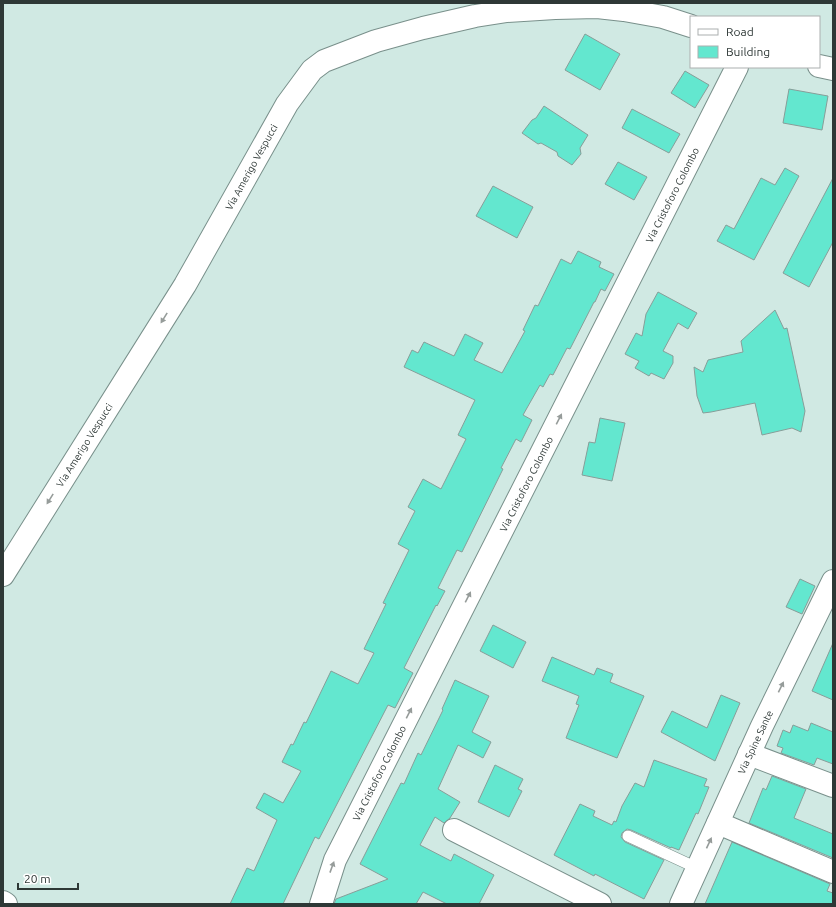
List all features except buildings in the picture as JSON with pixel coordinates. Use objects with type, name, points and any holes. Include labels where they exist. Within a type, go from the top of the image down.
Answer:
[{"type":"street","name":"Via Amerigo Vespucci","points":[[3,575],[185,285],[287,104],[312,70],[324,61],[376,40],[475,16],[507,11],[597,7],[624,10],[665,10],[690,25]]},
{"type":"street","points":[[820,66],[833,69]]},
{"type":"street","name":"Via Cristoforo Colombo","points":[[321,904],[335,860],[736,68]]},
{"type":"street","name":"Via Spine Sante","points":[[681,904],[749,754],[827,606],[833,581]]},
{"type":"street","points":[[749,754],[833,786]]},
{"type":"street","points":[[718,823],[833,872]]},
{"type":"street","points":[[454,830],[600,904]]},
{"type":"lane","points":[[628,836],[697,868]]}]
